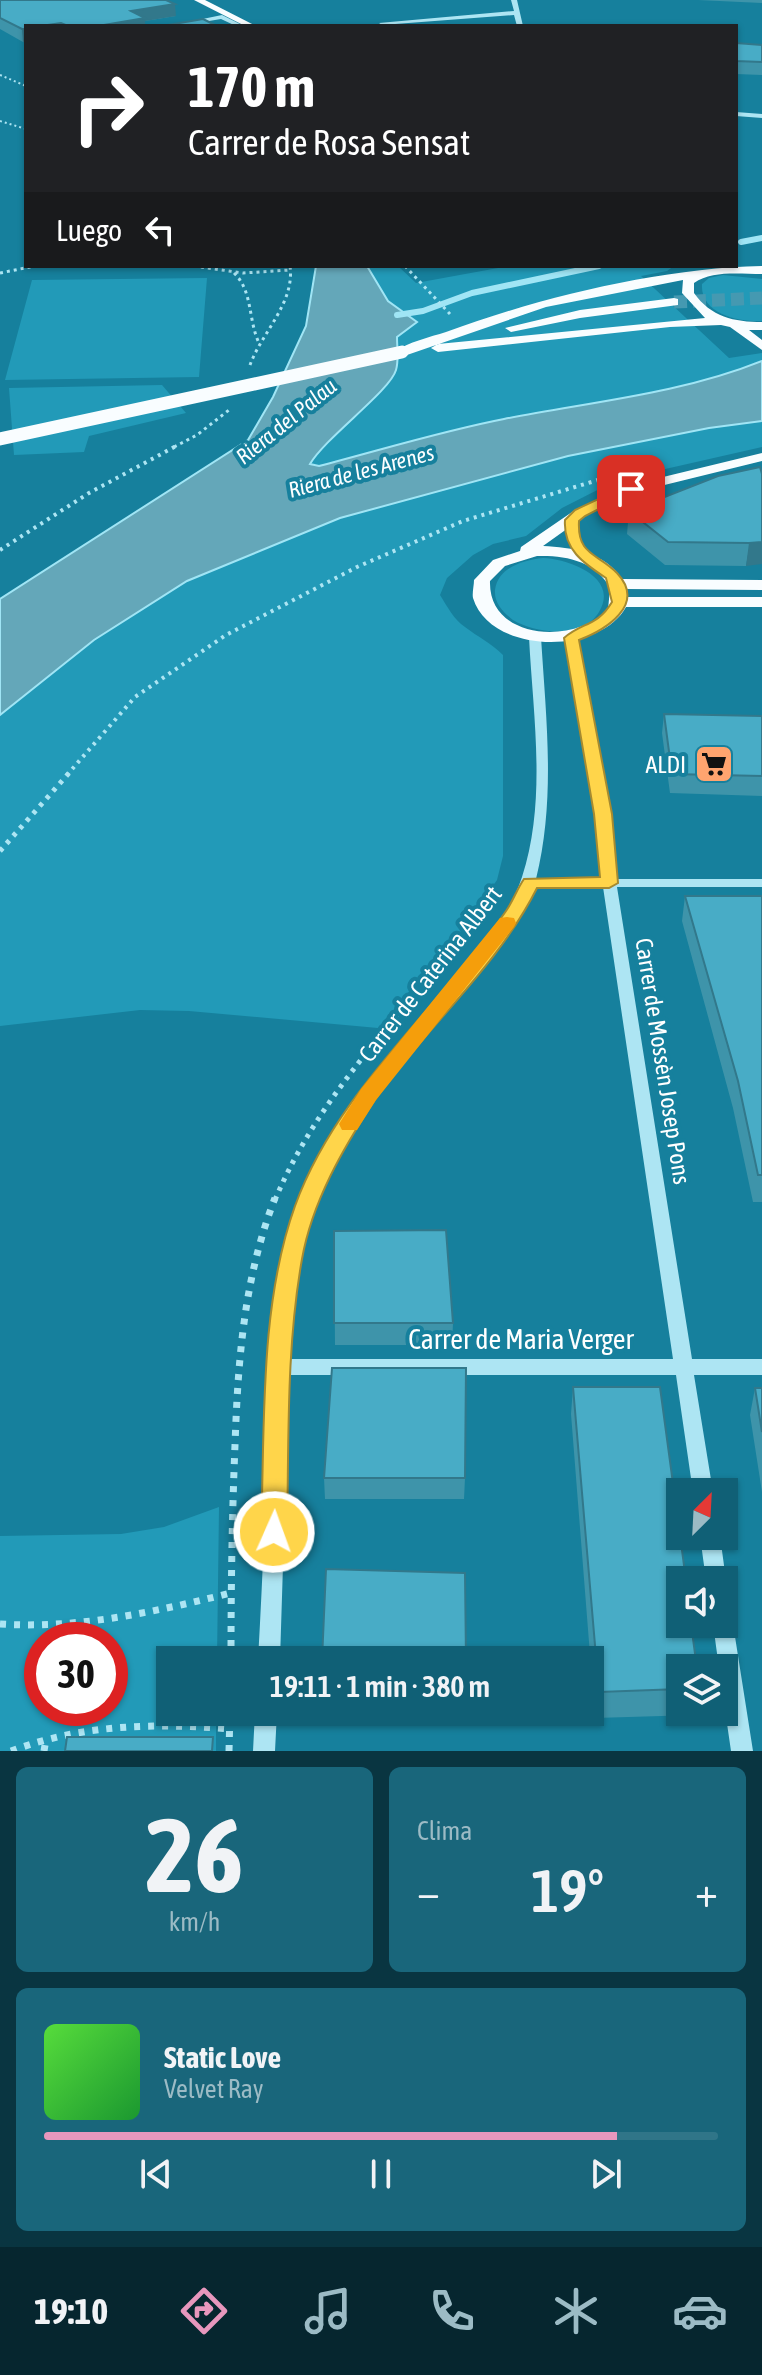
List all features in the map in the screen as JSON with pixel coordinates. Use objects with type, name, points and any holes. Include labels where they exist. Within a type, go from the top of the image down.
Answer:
[{"type":"main road","points":[[198,0],[248,24]]},
{"type":"main road","points":[[214,0],[264,24]]},
{"type":"main road","points":[[738,266],[760,271]]},
{"type":"main road","points":[[702,272],[687,286],[693,301],[705,314],[735,325],[762,326]]},
{"type":"main road","points":[[482,334],[544,304],[702,272]]},
{"type":"main road","points":[[0,439],[580,314],[674,302]]},
{"type":"main road","points":[[402,352],[482,334],[721,321]]},
{"type":"main road","points":[[735,325],[762,346]]},
{"type":"main road","points":[[522,553],[558,551],[586,558],[603,569],[617,584],[619,602],[610,617],[598,627],[571,638],[535,637],[488,614],[479,592],[481,581],[490,568],[522,553],[595,505],[631,489],[762,457]]},
{"type":"main road","points":[[572,520],[571,538],[586,558]]},
{"type":"main road","points":[[617,584],[762,585]]},
{"type":"main road","points":[[619,602],[762,602]]},
{"type":"street","points":[[514,0],[520,24]]},
{"type":"street","points":[[478,8],[484,15]]},
{"type":"street","points":[[382,23],[517,13]]},
{"type":"street","points":[[191,22],[222,17],[237,24]]},
{"type":"street","points":[[738,114],[762,116]]},
{"type":"street","name":"Carrer de Caterina Albert","points":[[269,1646],[279,1367],[291,1258],[307,1205],[323,1169],[369,1094],[483,954],[516,910],[530,883],[540,843],[543,805],[535,637]]},
{"type":"street","name":"Carrer de Mossèn Josep Pons","points":[[571,638],[603,814],[609,883],[701,1478]]},
{"type":"street","points":[[530,883],[762,883]]},
{"type":"street","name":"Carrer de Maria Verger","points":[[279,1367],[762,1367]]},
{"type":"street","points":[[725,1638],[742,1751]]},
{"type":"street","points":[[264,1751],[265,1726]]},
{"type":"path","points":[[0,75],[24,85]]},
{"type":"path","points":[[0,121],[24,128]]},
{"type":"path","points":[[0,267],[9,269]]},
{"type":"path","points":[[0,273],[24,267]]},
{"type":"path","points":[[207,268],[233,272],[290,270]]},
{"type":"path","points":[[407,268],[446,311]]},
{"type":"path","points":[[233,272],[246,286],[250,327],[259,343]]},
{"type":"path","points":[[0,851],[135,697],[226,635],[357,567],[463,521],[604,479]]},
{"type":"path","points":[[0,1624],[68,1624],[170,1609],[231,1593]]},
{"type":"path","points":[[11,1751],[104,1725],[151,1722],[230,1729],[229,1751]]},
{"type":"path","points":[[44,1751],[46,1739]]},
{"type":"shaded area","points":[[368,268],[400,268],[416,283],[498,268],[671,268],[641,276],[729,358],[762,353],[762,361],[699,382],[481,424],[320,466],[309,463],[332,435],[372,400],[397,337],[416,321],[388,301]]},
{"type":"shaded area","points":[[723,275],[762,279],[762,321],[732,318],[707,303],[702,284],[709,278]]},
{"type":"shaded area","points":[[207,278],[199,377],[5,380],[32,280]]},
{"type":"shaded area","points":[[162,385],[186,413],[89,436],[84,452],[14,455],[9,388]]},
{"type":"shaded area","points":[[762,421],[762,447],[617,480],[562,508],[526,536],[493,544],[473,555],[447,578],[440,595],[451,612],[461,624],[503,655],[503,856],[497,880],[462,930],[378,1028],[189,1011],[140,1010],[0,1026],[0,715],[94,640],[187,581],[340,518],[568,456],[709,428]]},
{"type":"shaded area","points":[[543,558],[577,566],[597,580],[603,589],[604,600],[592,621],[571,630],[546,631],[513,620],[500,607],[495,590],[506,570]]},
{"type":"shaded area","points":[[219,1507],[217,1646],[156,1646],[156,1726],[216,1726],[216,1751],[0,1751],[0,1536],[121,1534],[164,1527]]},
{"type":"water","points":[[316,268],[368,268],[388,301],[417,322],[397,337],[397,366],[391,379],[310,464],[319,466],[481,424],[699,382],[762,361],[762,421],[709,428],[568,456],[340,518],[187,581],[94,640],[0,715],[0,599],[248,440],[273,397],[306,326]]},
{"type":"building","points":[[0,0],[166,0],[175,4],[131,11],[145,18],[110,24],[24,24],[22,29],[0,18]]},
{"type":"building","points":[[203,19],[213,24],[174,24]]},
{"type":"building","points":[[738,43],[762,45],[762,62],[738,61]]},
{"type":"building","points":[[760,467],[762,542],[668,542],[629,511],[718,476]]},
{"type":"building","name":"ALDI","points":[[664,714],[762,716],[762,776],[672,774]]},
{"type":"building","points":[[685,896],[762,896],[762,1175],[758,1175],[738,1081]]},
{"type":"building","points":[[446,1230],[453,1323],[334,1323],[334,1231]]},
{"type":"building","points":[[332,1368],[466,1368],[465,1478],[324,1478]]},
{"type":"building","points":[[573,1387],[660,1387],[672,1478],[666,1478],[666,1550],[682,1550],[684,1566],[666,1566],[666,1638],[693,1638],[695,1654],[666,1654],[666,1690],[604,1692],[604,1646],[595,1646]]},
{"type":"building","points":[[755,1388],[762,1388],[762,1432]]},
{"type":"building","points":[[326,1569],[465,1573],[466,1646],[323,1646]]},
{"type":"building","points":[[67,1737],[213,1737],[212,1751],[65,1751]]},
{"type":"waterway","points":[[741,242],[762,238]]},
{"type":"waterway","points":[[397,315],[423,311],[472,293],[590,268]]},
{"type":"tunnel","points":[[674,302],[762,298]]},
{"type":"slow traffic","points":[[349,1124],[369,1094],[507,923]]},
{"type":"place","name":"ALDI","points":[[714,764]]},
{"type":"route","points":[[274,1532],[279,1367],[291,1258],[307,1205],[323,1169],[369,1094],[489,947],[516,910],[530,883],[609,883],[603,814],[571,638],[598,627],[616,611],[619,602],[617,584],[611,575],[577,549],[571,531],[572,520],[580,513],[631,489]]},
{"type":"water label","name":"Riera del Palau","points":[[286,421]]},
{"type":"water label","name":"Riera de les Arenes","points":[[361,471]]}]
